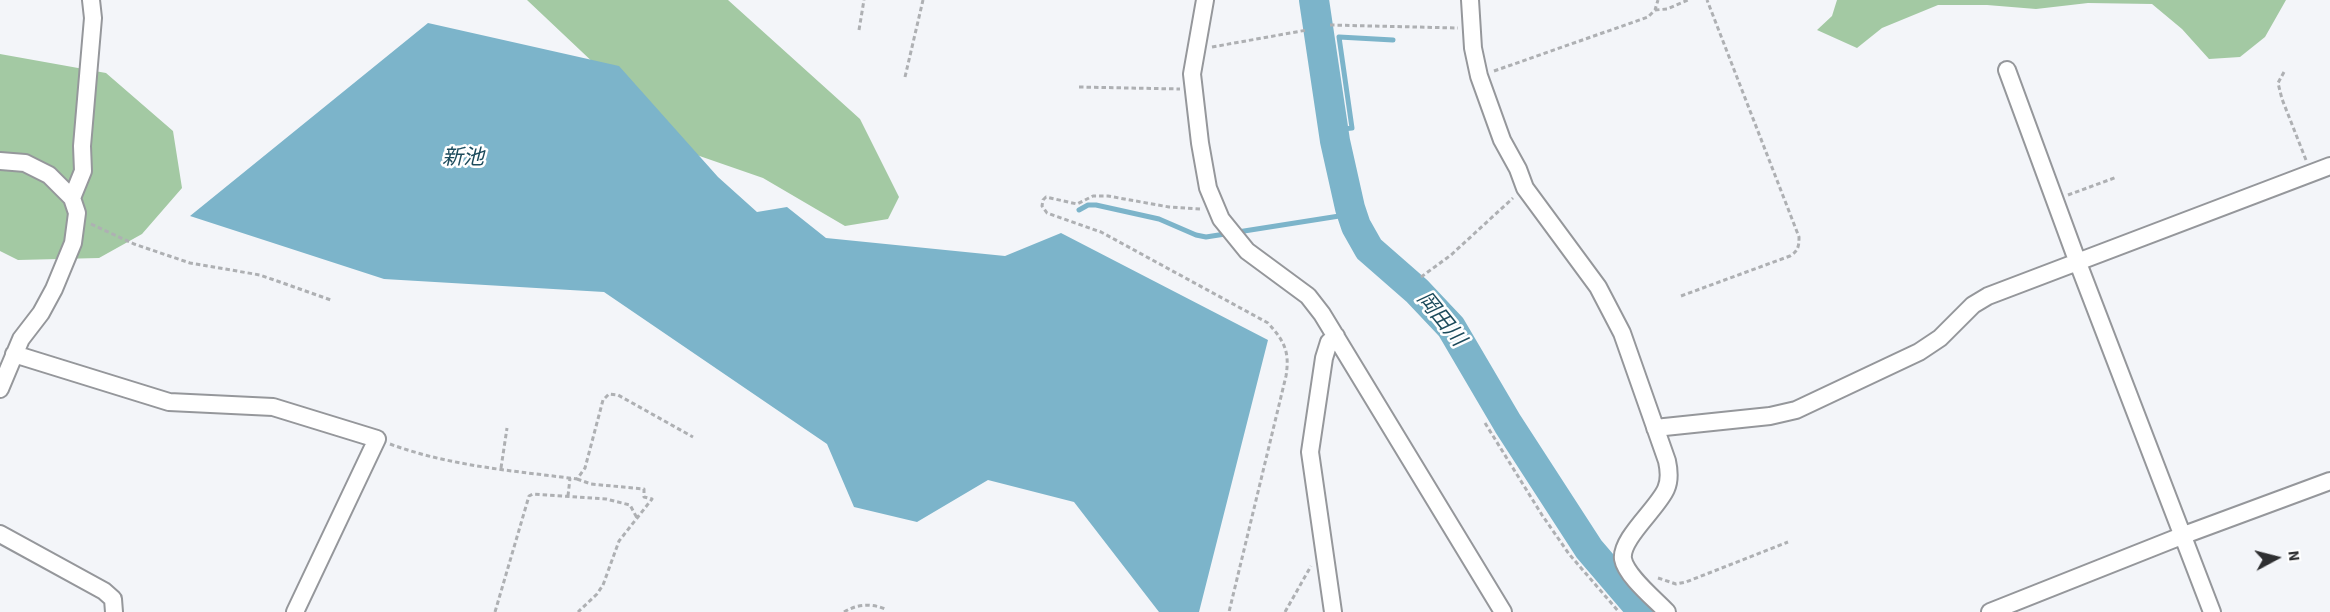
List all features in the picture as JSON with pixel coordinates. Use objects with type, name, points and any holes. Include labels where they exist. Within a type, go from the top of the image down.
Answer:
[{"type":"street","points":[[0,388],[21,339],[41,313],[74,243],[76,219],[72,198],[83,171],[82,146],[93,18],[91,0]]},
{"type":"street","points":[[1205,0],[1192,74],[1193,89],[1208,188],[1221,219],[1247,251],[1308,296],[1336,336],[1503,612]]},
{"type":"street","points":[[1470,0],[1471,28],[1479,76],[1502,140],[1518,169],[1525,189],[1598,287],[1622,333],[1667,461],[1669,472],[1666,488],[1626,545],[1623,558],[1628,569],[1667,612]]},
{"type":"street","points":[[2007,70],[2016,100],[2212,612]]},
{"type":"street","points":[[0,161],[26,164],[49,175],[72,198]]},
{"type":"street","points":[[1655,428],[1770,416],[1796,410],[1919,352],[1940,338],[1973,305],[1988,296],[2330,166]]},
{"type":"street","points":[[1334,612],[1310,452],[1324,358],[1329,342],[1336,336]]},
{"type":"street","points":[[14,354],[169,402],[273,407],[377,439],[295,612]]},
{"type":"street","points":[[1990,612],[2330,481]]},
{"type":"street","points":[[0,534],[104,591],[113,599],[114,612]]},
{"type":"path","points":[[859,30],[864,0]]},
{"type":"path","points":[[905,77],[923,0]]},
{"type":"path","points":[[1479,76],[1648,17],[1655,10],[1658,0]]},
{"type":"path","points":[[1655,10],[1667,9],[1688,0]]},
{"type":"path","points":[[1681,296],[1790,256],[1797,251],[1799,245],[1799,237],[1707,0]]},
{"type":"path","points":[[1330,25],[1471,28]]},
{"type":"path","points":[[1196,48],[1307,30]]},
{"type":"path","points":[[2284,72],[2278,83],[2282,99],[2311,173]]},
{"type":"path","points":[[1079,87],[1193,89]]},
{"type":"path","points":[[2055,200],[2117,177]]},
{"type":"path","points":[[1421,277],[1451,255],[1525,189]]},
{"type":"path","points":[[1215,206],[1206,209],[1177,208],[1108,196],[1093,196],[1077,204],[1046,197],[1042,206],[1047,213],[1101,232],[1268,322],[1287,351],[1286,376],[1229,612]]},
{"type":"path","points":[[76,219],[135,244],[190,263],[260,276],[331,300]]},
{"type":"path","points":[[577,478],[585,468],[603,400],[609,394],[618,395],[693,436]]},
{"type":"path","points":[[1485,423],[1569,554],[1619,612]]},
{"type":"path","points":[[501,468],[507,428]]},
{"type":"path","points":[[377,439],[419,455],[577,478],[591,484],[644,489],[644,498],[652,499],[619,541],[603,585],[578,612]]},
{"type":"path","points":[[568,496],[570,478]]},
{"type":"path","points":[[495,612],[530,496],[533,494],[606,499],[630,505],[637,518]]},
{"type":"path","points":[[1628,569],[1676,584],[1788,542]]},
{"type":"path","points":[[1285,612],[1308,569],[1314,563],[1326,561]]},
{"type":"path","points":[[844,612],[866,604],[885,609]]},
{"type":"green space","points":[[527,0],[728,0],[860,119],[899,197],[888,219],[845,226],[763,178],[688,152]]},
{"type":"green space","points":[[1837,0],[2286,0],[2265,37],[2240,57],[2209,59],[2182,29],[2152,4],[2088,3],[2036,9],[1987,5],[1938,5],[1882,28],[1857,48],[1817,30],[1832,16]]},
{"type":"green space","points":[[0,54],[106,73],[173,131],[182,188],[142,234],[99,258],[18,260],[0,251]]},
{"type":"water","name":"新池","points":[[428,23],[619,66],[718,177],[757,212],[787,207],[826,238],[1005,256],[1061,233],[1268,340],[1199,612],[1159,612],[1074,502],[988,480],[917,522],[854,507],[827,444],[604,292],[384,279],[190,216]]},
{"type":"waterway","name":"岡田川","points":[[1314,0],[1335,141],[1356,226],[1369,249],[1417,291],[1451,327],[1508,424],[1589,549],[1643,612]]},
{"type":"waterway","points":[[1333,130],[1352,128],[1339,37],[1393,40]]},
{"type":"waterway","points":[[1079,210],[1088,205],[1096,205],[1159,219],[1206,237],[1352,214]]}]
